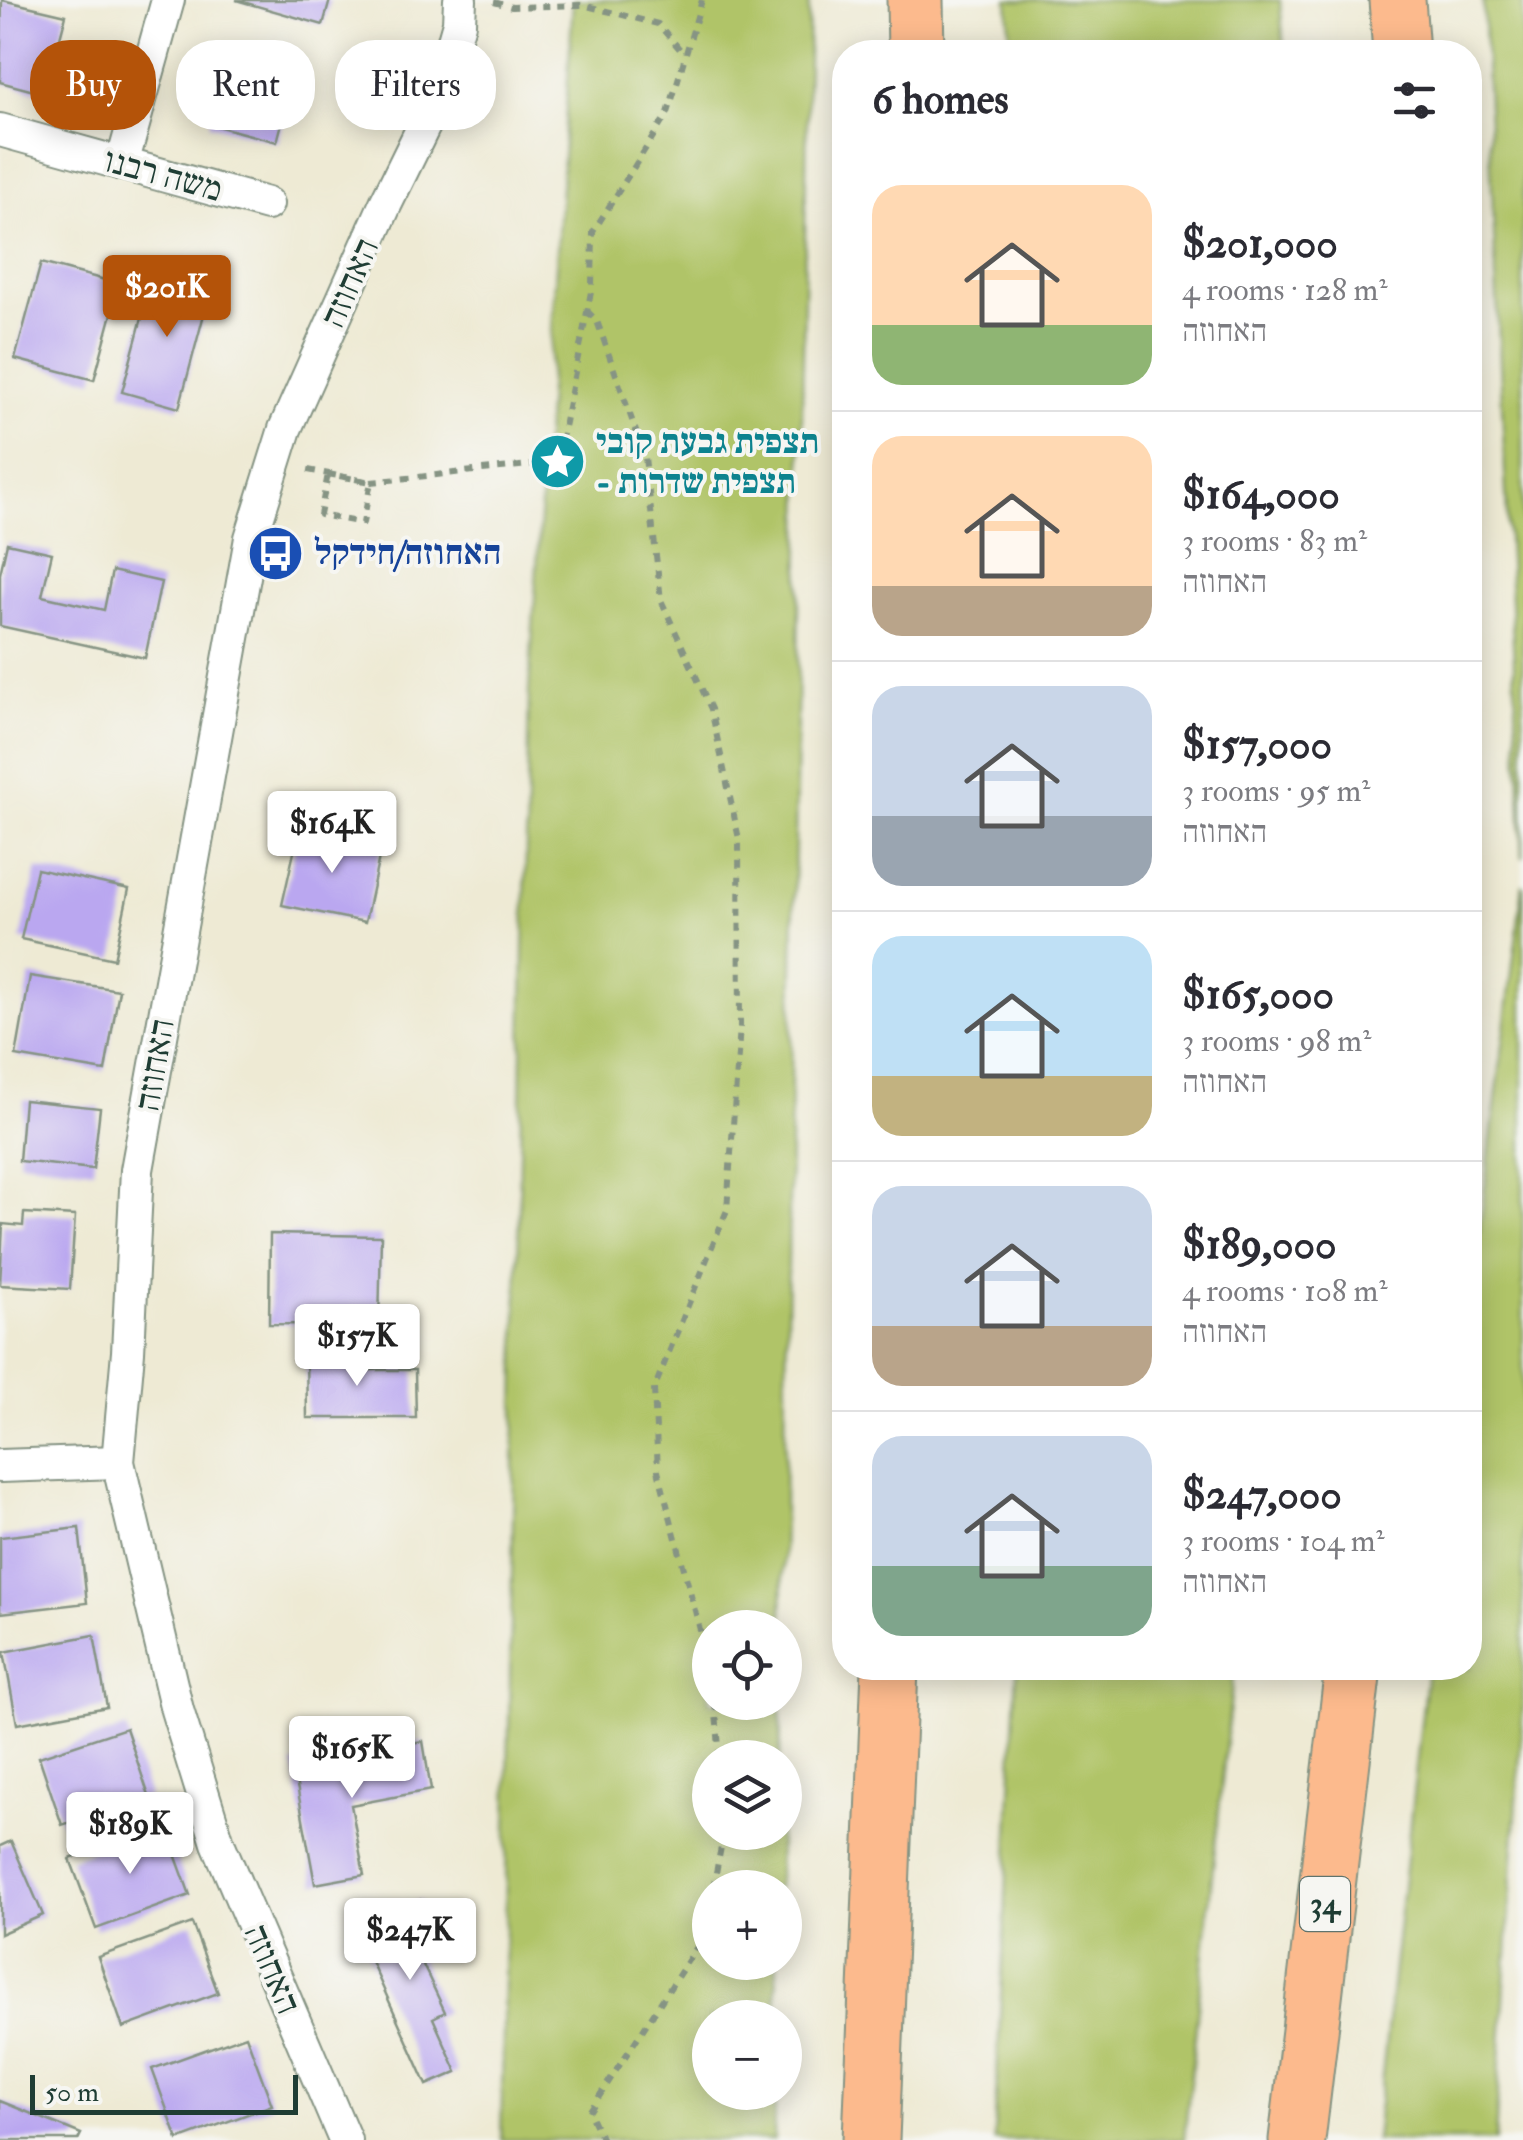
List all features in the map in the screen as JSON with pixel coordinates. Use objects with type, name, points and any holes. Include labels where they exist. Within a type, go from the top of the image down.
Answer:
[{"type":"highway","points":[[915,0],[916,40]]},
{"type":"highway","points":[[1397,0],[1400,40]]},
{"type":"highway","points":[[872,2140],[890,1680]]},
{"type":"highway","name":"34","points":[[1298,2140],[1352,1680]]},
{"type":"street","points":[[122,164],[168,0]]},
{"type":"street","name":"האחוזה","points":[[344,2140],[218,1843],[177,1710],[118,1462],[128,1352],[136,1170],[251,538],[285,430],[386,202],[437,99],[460,23],[460,0]]},
{"type":"street","name":"משה רבנו","points":[[0,130],[267,204]]},
{"type":"street","points":[[0,1466],[118,1462]]},
{"type":"path","points":[[488,0],[512,7],[583,5],[658,24],[684,54]]},
{"type":"path","points":[[371,482],[363,523],[320,516],[328,474],[371,482],[557,462],[592,287],[593,232],[668,114],[702,0]]},
{"type":"path","points":[[587,311],[596,321],[645,457],[661,600],[711,709],[738,839],[740,1026],[727,1210],[654,1389],[658,1470],[695,1610]]},
{"type":"path","points":[[602,2140],[589,2112],[692,1954]]},
{"type":"green space","points":[[573,0],[809,0],[782,1610],[692,1610],[692,1720],[781,1720],[780,1740],[692,1740],[692,1850],[779,1850],[778,1870],[692,1870],[692,1980],[777,1980],[776,2000],[692,2000],[692,2110],[775,2110],[774,2140],[501,2140],[529,690]]},
{"type":"green space","points":[[1008,0],[1280,0],[1283,40],[1010,40]]},
{"type":"green space","points":[[1483,0],[1523,0],[1523,858]]},
{"type":"green space","points":[[1523,884],[1523,1706],[1495,2140],[1375,2140],[1426,1680],[1482,1680],[1482,1210]]},
{"type":"green space","points":[[1016,1680],[1233,1680],[1184,2140],[994,2140]]},
{"type":"building","points":[[2,0],[66,15],[59,40],[30,40],[30,90],[0,82]]},
{"type":"building","points":[[236,0],[330,0],[323,25]]},
{"type":"building","points":[[232,130],[280,130],[277,142]]},
{"type":"building","points":[[41,263],[120,284],[94,380],[15,359]]},
{"type":"building","points":[[154,273],[211,288],[179,408],[122,392]]},
{"type":"building","points":[[7,543],[52,553],[42,596],[104,610],[112,571],[161,582],[145,658],[0,626],[0,574]]},
{"type":"building","points":[[299,830],[381,848],[365,922],[282,905]]},
{"type":"building","points":[[37,869],[129,889],[114,959],[21,939]]},
{"type":"building","points":[[30,976],[119,990],[105,1071],[16,1056]]},
{"type":"building","points":[[24,1100],[100,1108],[93,1169],[19,1161]]},
{"type":"building","points":[[24,1213],[75,1216],[70,1289],[0,1285],[3,1224],[23,1226]]},
{"type":"building","points":[[270,1234],[381,1236],[379,1325],[269,1324]]},
{"type":"building","points":[[306,1351],[350,1351],[350,1370],[415,1370],[416,1418],[307,1418]]},
{"type":"building","points":[[79,1528],[87,1603],[0,1613],[0,1537]]},
{"type":"building","points":[[94,1635],[107,1707],[17,1724],[4,1652]]},
{"type":"building","points":[[126,1728],[149,1796],[62,1825],[39,1757]]},
{"type":"building","points":[[423,1741],[431,1790],[351,1805],[364,1875],[315,1884],[293,1764]]},
{"type":"building","points":[[164,1824],[190,1895],[96,1929],[70,1859]]},
{"type":"building","points":[[11,1841],[43,1915],[0,1934],[0,1846]]},
{"type":"building","points":[[420,1900],[440,1944],[418,1954],[445,2012],[433,2018],[457,2072],[427,2085],[356,1928]]},
{"type":"building","points":[[192,1923],[218,1993],[123,2028],[98,1957]]},
{"type":"building","points":[[246,2035],[272,2105],[178,2140],[152,2069]]},
{"type":"building","points":[[0,2101],[81,2134],[78,2140],[0,2140]]},
{"type":"place","name":"תצפית גבעת קובי - תצפית שדרות","points":[[557,462]]},
{"type":"place","name":"האחוזה/חידקל","points":[[275,553]]}]
